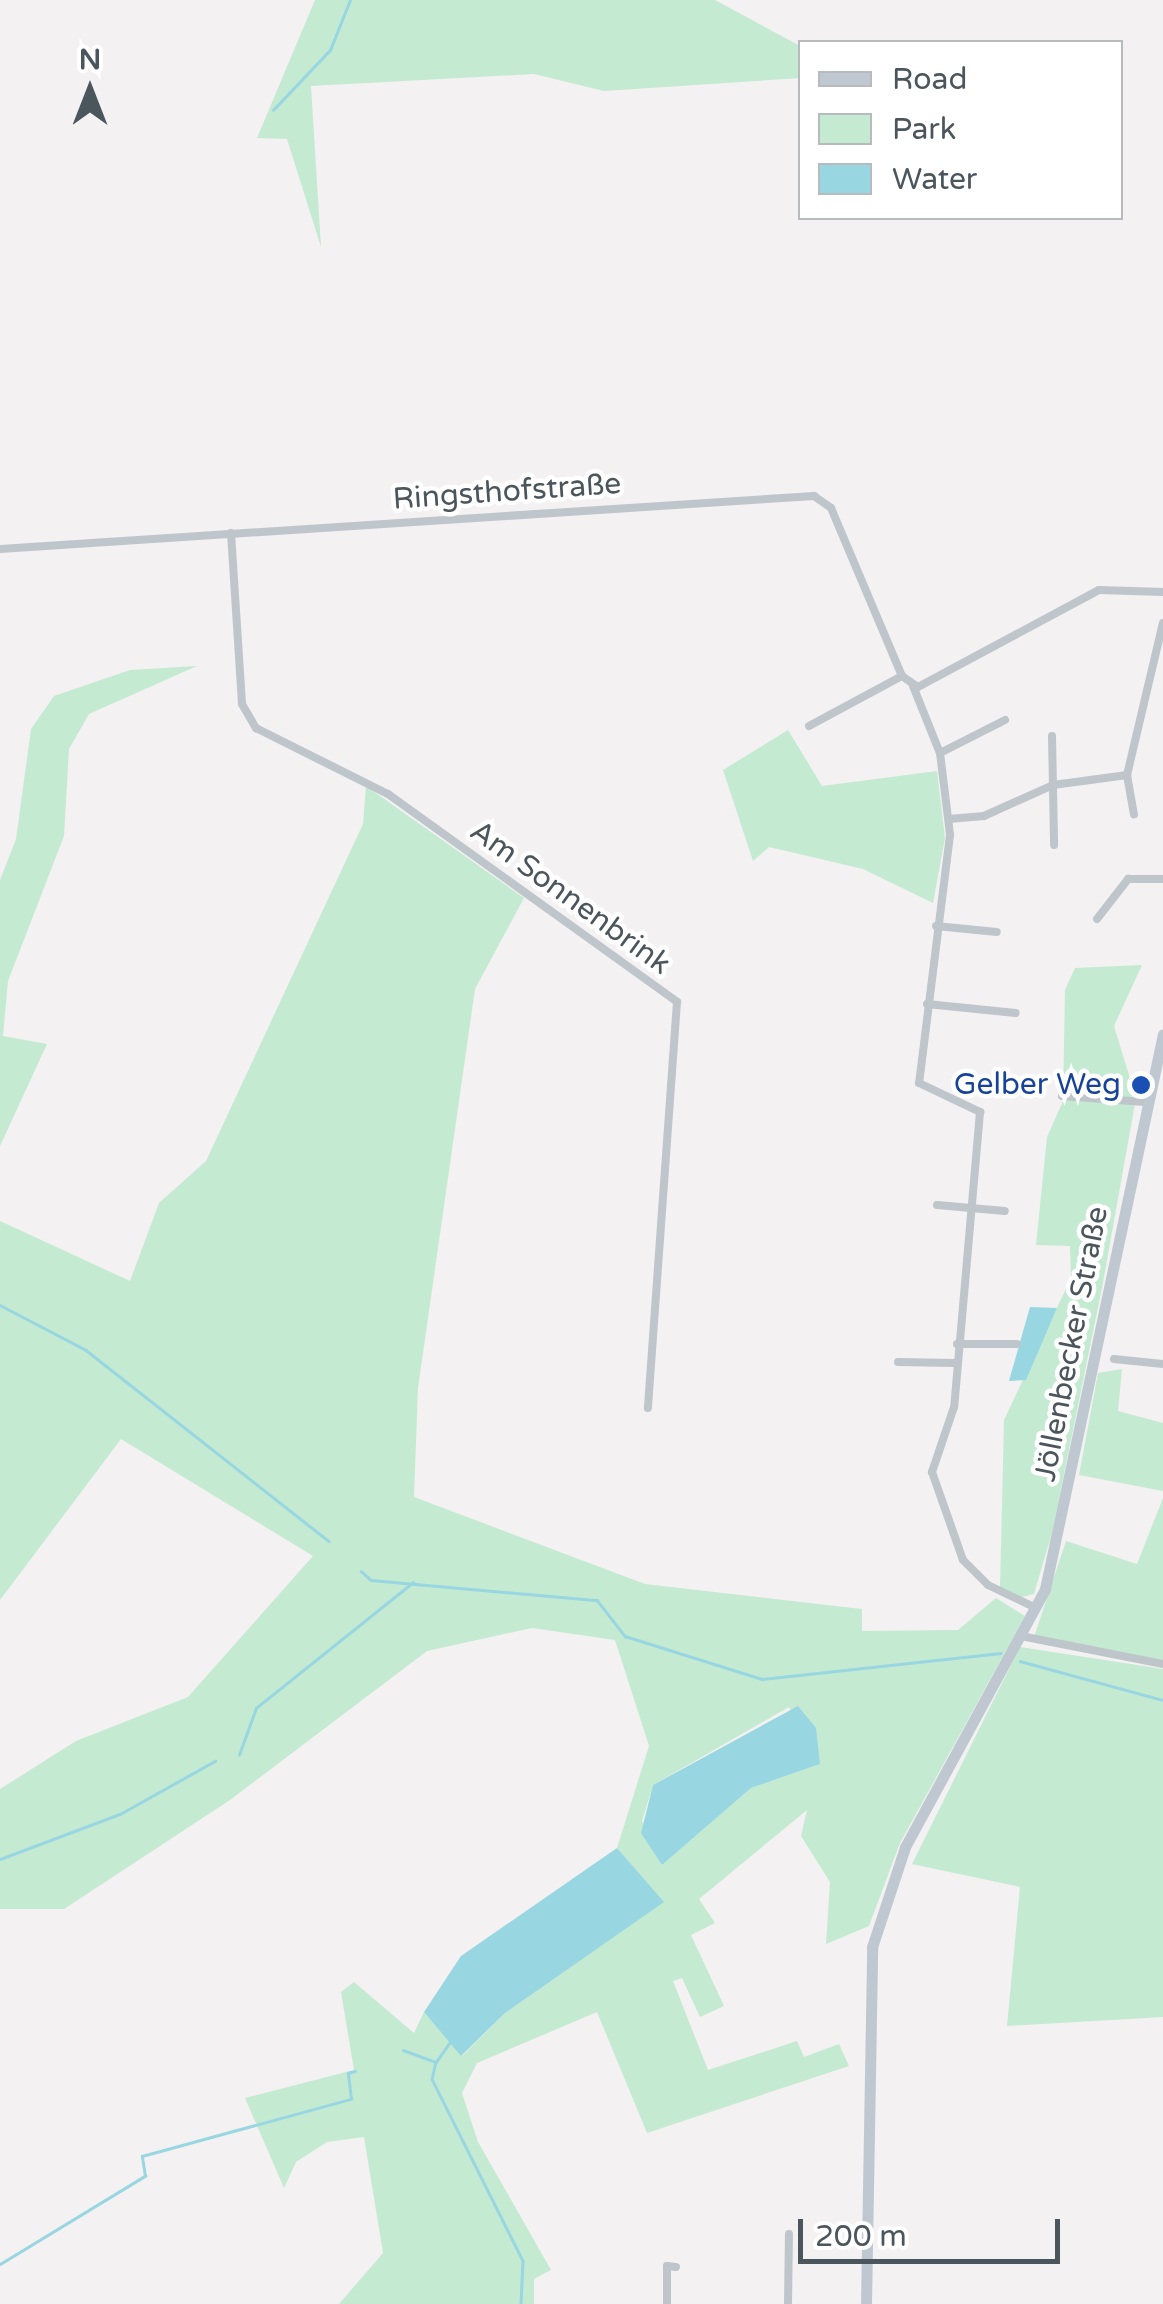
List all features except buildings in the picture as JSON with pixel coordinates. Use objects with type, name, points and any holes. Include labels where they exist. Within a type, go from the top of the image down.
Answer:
[{"type":"main road","name":"Jöllenbecker Straße","points":[[866,2304],[872,1947],[905,1848],[1036,1608],[1066,1510],[1146,1096],[1163,1034]]},
{"type":"street","name":"Ringsthofstraße","points":[[0,549],[814,496],[831,508],[902,676],[912,686]]},
{"type":"street","name":"Am Sonnenbrink","points":[[231,533],[242,704],[256,728],[388,794],[681,1010],[648,1408]]},
{"type":"street","points":[[1036,1608],[976,1576],[946,1532],[932,1472],[954,1406],[980,1112],[919,1083],[950,820],[940,754],[912,686],[1099,590],[1163,592]]},
{"type":"street","points":[[1134,814],[1128,775],[1163,624]]},
{"type":"street","points":[[809,726],[902,676]]},
{"type":"street","points":[[940,754],[1005,720]]},
{"type":"street","points":[[1052,736],[1054,845]]},
{"type":"street","points":[[950,820],[984,816],[1052,784],[1128,775]]},
{"type":"street","points":[[1097,919],[1128,879],[1163,880]]},
{"type":"street","points":[[936,926],[998,932]]},
{"type":"street","points":[[928,1004],[1016,1014]]},
{"type":"street","points":[[1062,1096],[1163,1093]]},
{"type":"street","points":[[937,1206],[1006,1211]]},
{"type":"street","points":[[957,1344],[1016,1344]]},
{"type":"street","points":[[1114,1359],[1163,1364]]},
{"type":"street","points":[[898,1362],[955,1363]]},
{"type":"street","points":[[1021,1636],[1163,1664]]},
{"type":"street","points":[[788,2304],[789,2234]]},
{"type":"street","points":[[667,2304],[667,2266],[676,2266]]},
{"type":"green space","points":[[315,0],[715,0],[798,45],[798,78],[604,91],[534,74],[311,86],[321,247],[287,139],[257,138]]},
{"type":"green space","points":[[197,666],[89,714],[69,749],[64,836],[8,981],[3,1036],[47,1044],[0,1146],[0,880],[16,839],[31,729],[54,696],[130,670]]},
{"type":"green space","points":[[788,730],[822,786],[937,771],[945,838],[933,903],[863,869],[769,847],[753,861],[723,770]]},
{"type":"green space","points":[[366,786],[524,898],[475,989],[418,1388],[414,1497],[645,1584],[862,1609],[862,1631],[958,1630],[996,1598],[1025,1616],[900,1843],[869,1926],[826,1944],[830,1882],[801,1836],[807,1810],[699,1899],[715,1923],[691,1935],[724,2006],[700,2017],[682,1978],[673,1981],[708,2070],[797,2041],[804,2057],[839,2044],[849,2066],[647,2133],[597,2012],[477,2063],[462,2093],[478,2142],[551,2270],[534,2279],[534,2304],[339,2304],[383,2253],[364,2137],[327,2142],[296,2162],[284,2188],[245,2098],[354,2070],[341,1992],[354,1982],[414,2033],[424,2012],[462,2056],[505,2013],[663,1902],[617,1848],[649,1746],[615,1640],[532,1628],[427,1651],[230,1800],[64,1909],[0,1909],[0,1789],[76,1741],[188,1697],[313,1556],[121,1439],[0,1600],[0,1221],[130,1281],[159,1203],[206,1161],[363,824]],"holes":[[[789,1707],[820,1764],[751,1788],[662,1865],[642,1821],[653,1785]]]},
{"type":"green space","points":[[1142,965],[1114,1026],[1136,1098],[1102,1288],[1052,1533],[1034,1594],[1022,1597],[1000,1588],[1004,1420],[1071,1278],[1070,1246],[1036,1245],[1047,1137],[1063,1101],[1065,990],[1075,968]]},
{"type":"green space","points":[[1122,1369],[1118,1411],[1163,1423],[1163,1491],[1079,1475],[1098,1373]]},
{"type":"green space","points":[[1163,1498],[1163,1662],[1034,1637],[1066,1541],[1137,1564]]},
{"type":"green space","points":[[1020,1647],[1163,1669],[1163,2017],[1007,2026],[1020,1887],[912,1864]]},
{"type":"water","points":[[1030,1307],[1057,1308],[1026,1380],[1009,1381]]},
{"type":"water","points":[[798,1706],[816,1728],[820,1764],[751,1788],[662,1865],[641,1833],[653,1785]]},
{"type":"water","points":[[617,1848],[664,1902],[505,2013],[461,2056],[424,2012],[461,1956]]},
{"type":"waterway","points":[[273,110],[330,50],[350,0]]},
{"type":"waterway","points":[[0,1305],[86,1350],[329,1541]]},
{"type":"waterway","points":[[361,1571],[371,1580],[597,1600],[625,1636],[762,1679],[1001,1653]]},
{"type":"waterway","points":[[239,1755],[256,1708],[413,1582]]},
{"type":"waterway","points":[[1020,1661],[1163,1700]]},
{"type":"waterway","points":[[0,1859],[120,1814],[215,1761]]},
{"type":"waterway","points":[[403,2050],[436,2062],[450,2042]]},
{"type":"waterway","points":[[436,2062],[432,2079],[523,2261],[521,2304]]},
{"type":"waterway","points":[[0,2264],[145,2176],[142,2156],[351,2099],[348,2073],[355,2071]]},
{"type":"place","name":"Gelber Weg","points":[[1141,1085]]}]
